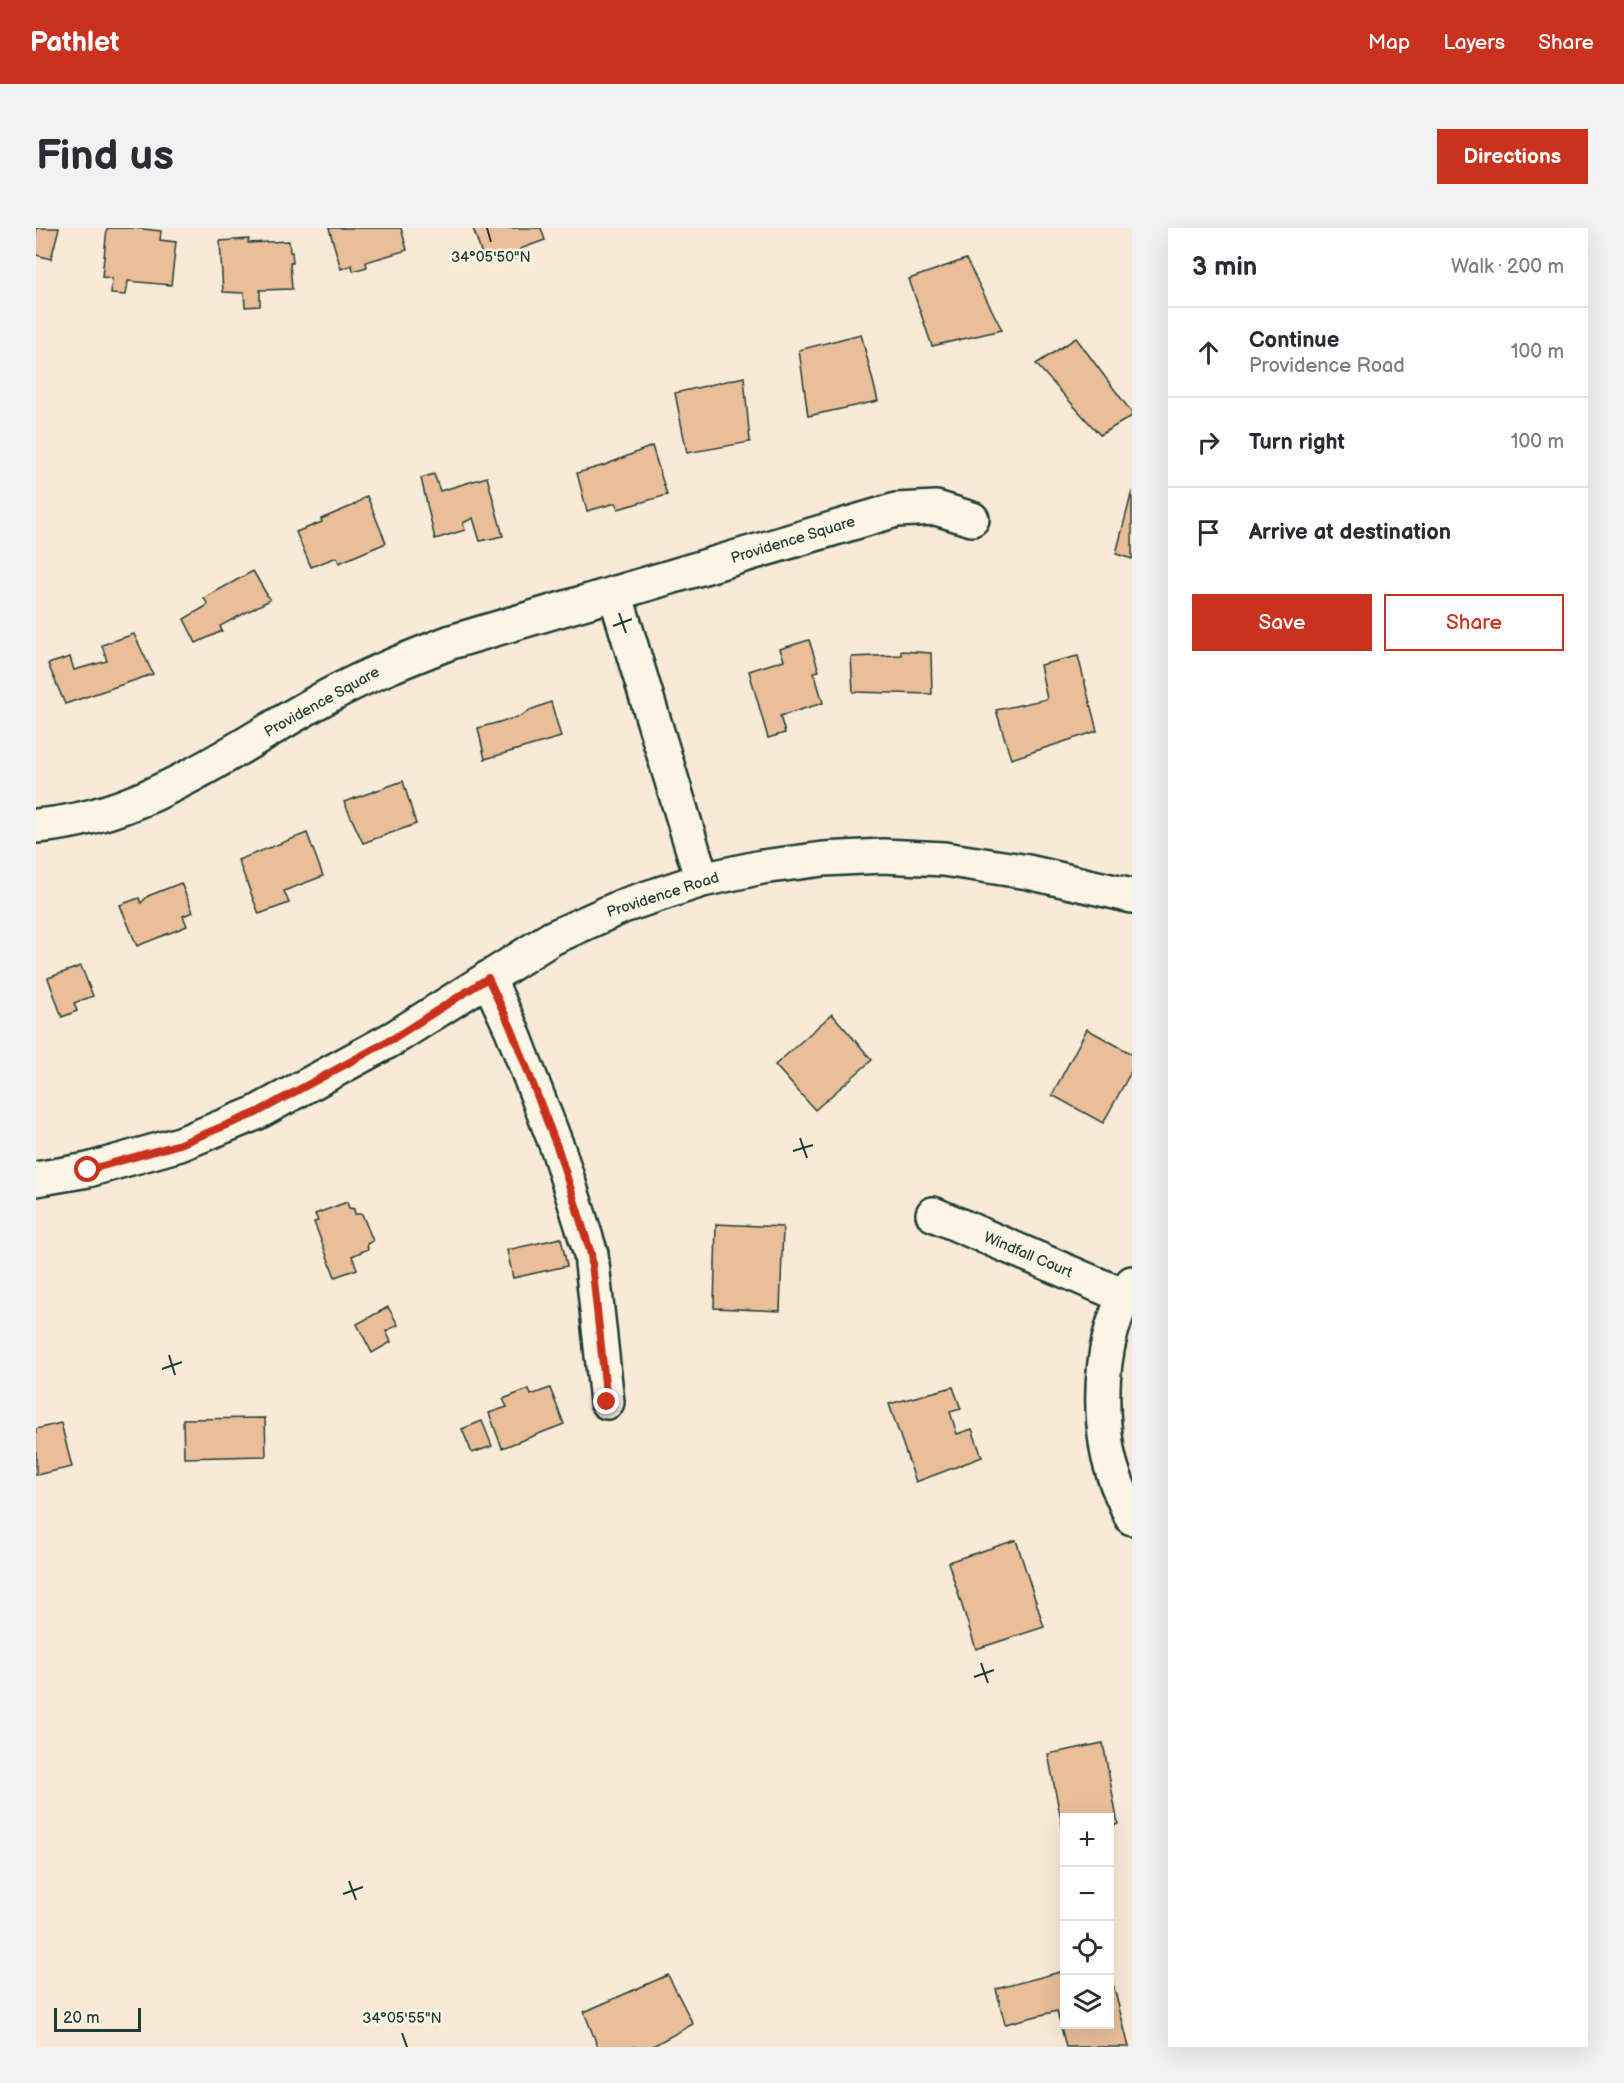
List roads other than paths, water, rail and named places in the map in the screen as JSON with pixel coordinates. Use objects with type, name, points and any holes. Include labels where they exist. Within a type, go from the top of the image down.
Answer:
[{"type":"street","name":"Providence Square","points":[[36,826],[57,824],[132,804],[170,787],[330,695],[388,666],[451,642],[896,510],[936,508],[972,519]]},
{"type":"street","points":[[615,593],[702,880]]},
{"type":"street","name":"Providence Road","points":[[36,1179],[88,1170],[180,1144],[256,1113],[394,1038],[552,938],[623,906],[702,880],[772,865],[823,859],[884,856],[944,859],[1028,872],[1132,896]]},
{"type":"street","points":[[488,978],[512,1030],[559,1152],[591,1254],[607,1402]]},
{"type":"street","name":"Windfall Court","points":[[933,1214],[1128,1289]]},
{"type":"street","points":[[1128,1289],[1111,1332],[1103,1374],[1102,1409],[1107,1451],[1120,1491],[1132,1518]]}]
